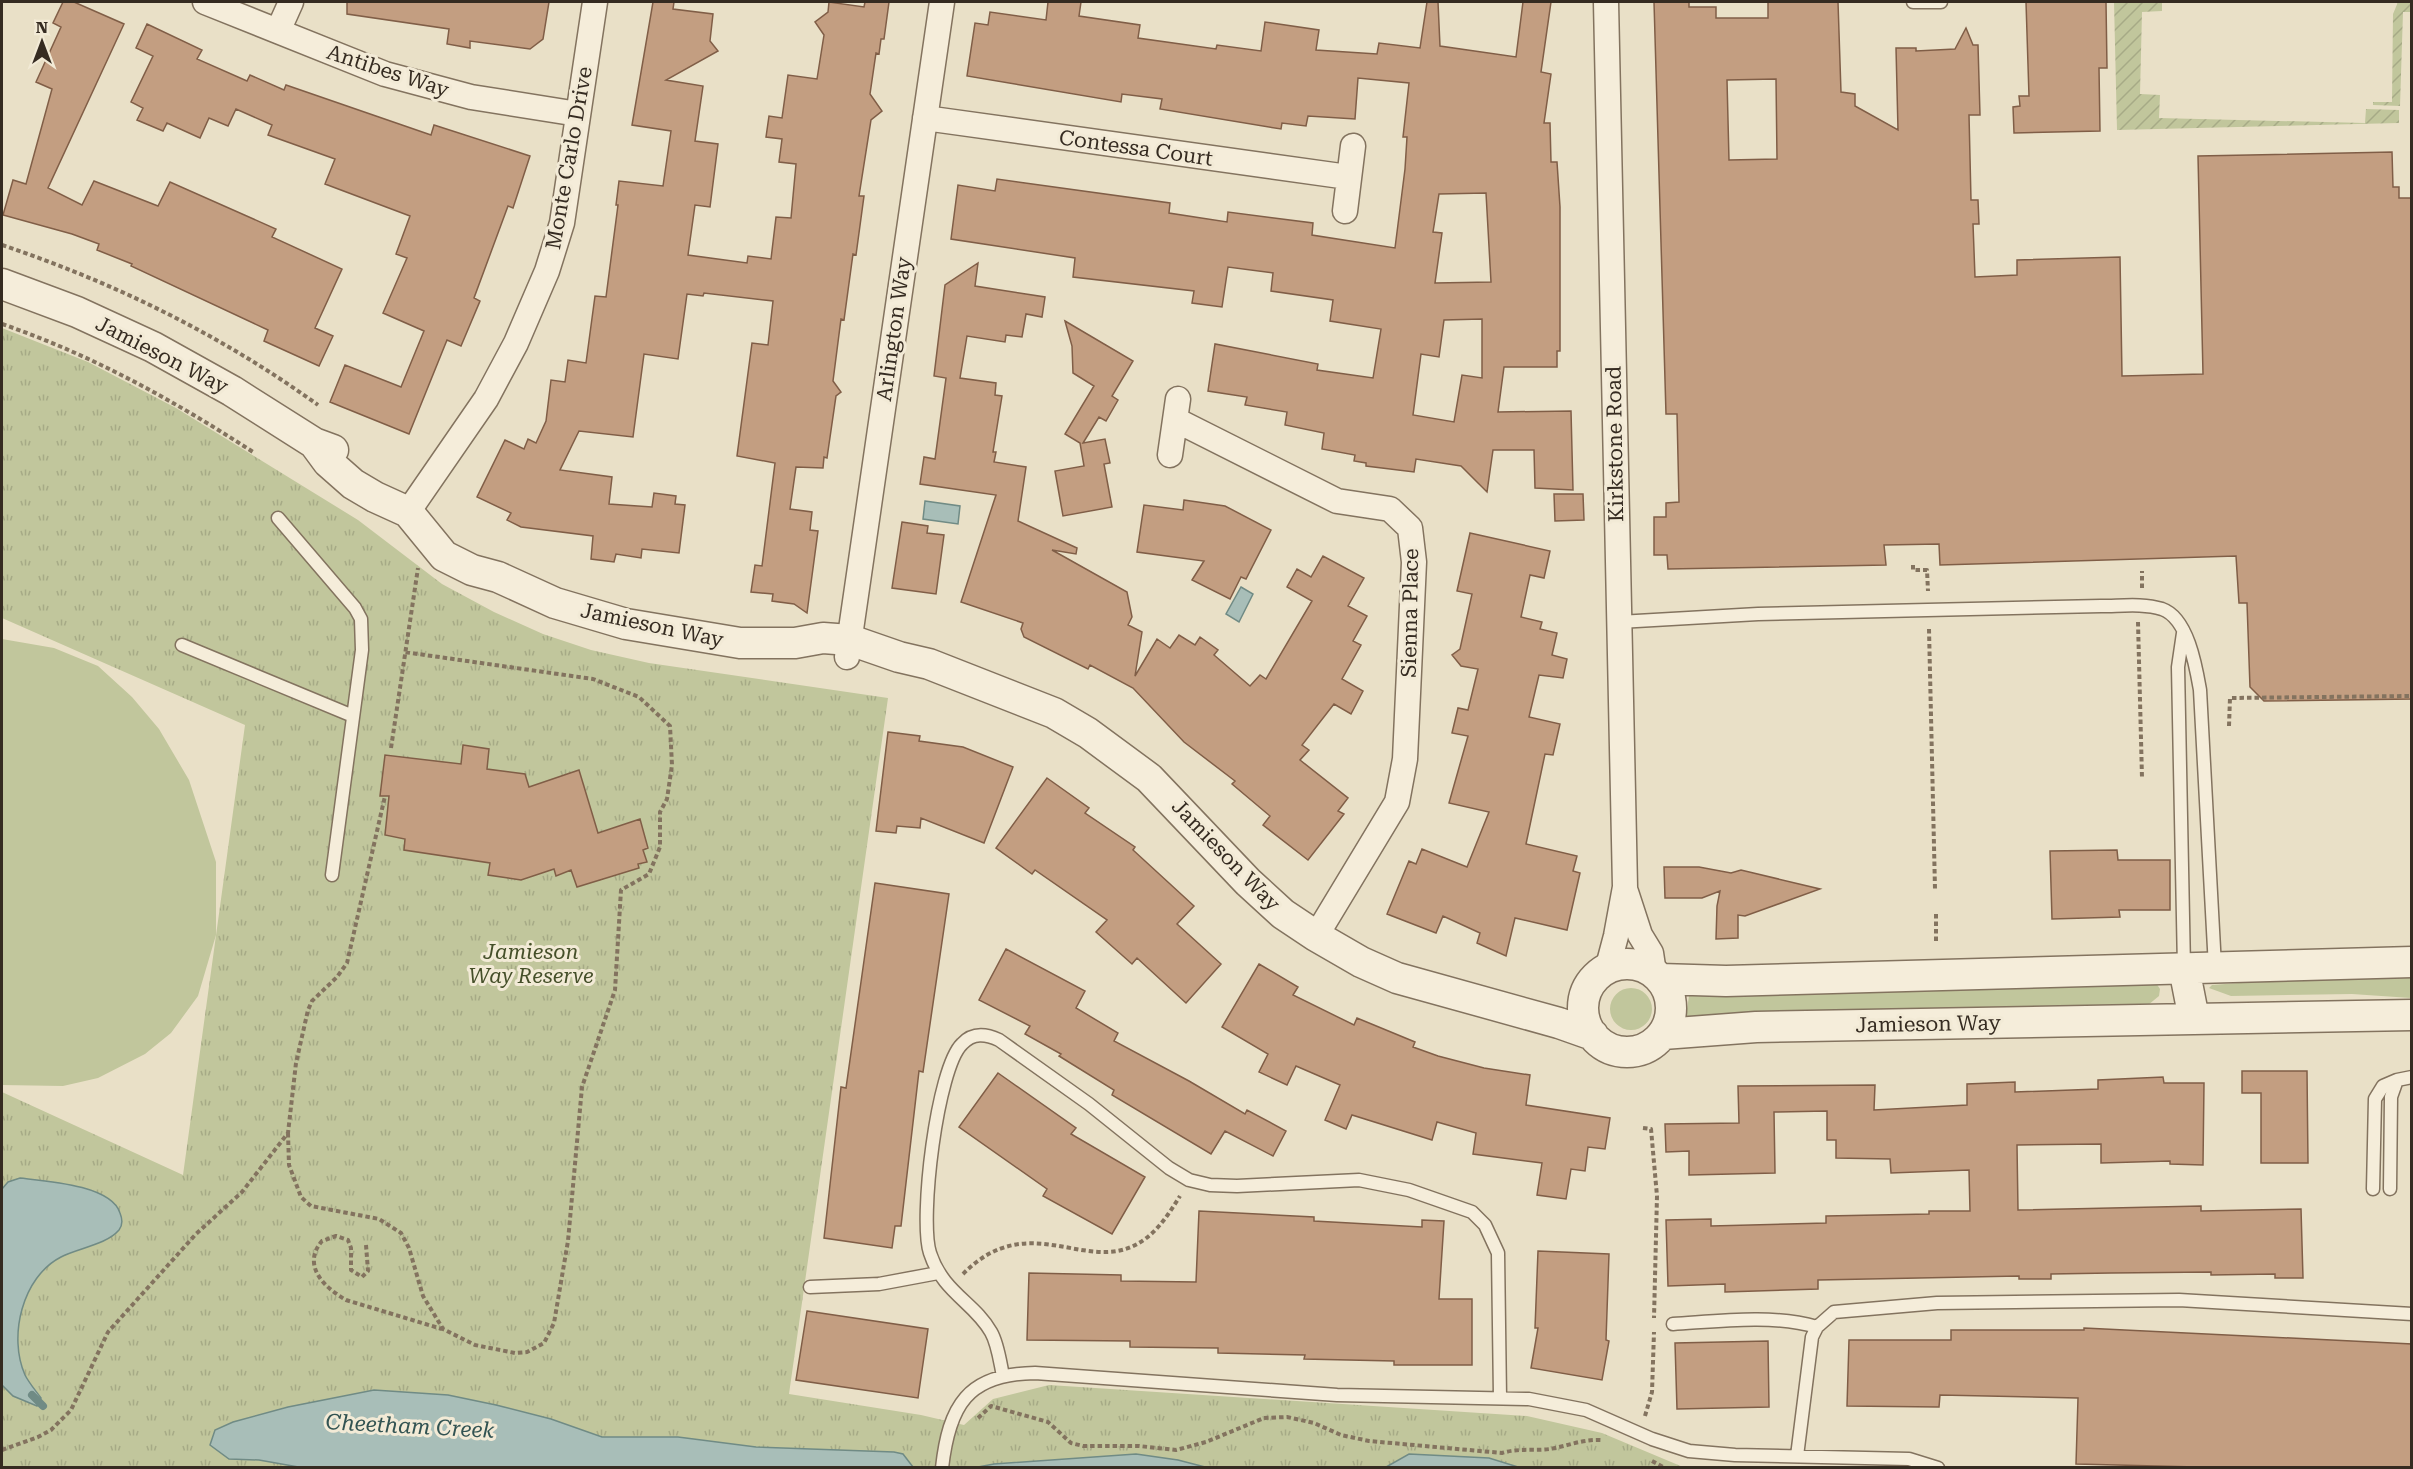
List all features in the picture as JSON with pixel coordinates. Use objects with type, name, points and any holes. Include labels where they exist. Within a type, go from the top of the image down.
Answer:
[{"type":"street","name":"Antibes Way","points":[[205,2],[385,74],[428,87],[471,97],[578,114]]},
{"type":"street","points":[[278,31],[291,2]]},
{"type":"street","name":"Monte Carlo Drive","points":[[414,504],[486,399],[516,343],[535,300],[562,223],[595,2]]},
{"type":"street","name":"Arlington Way","points":[[849,648],[942,2]]},
{"type":"street","name":"Kirkstone Road","points":[[1597,980],[1616,936],[1624,887],[1606,2]]},
{"type":"street","name":"Contessa Court","points":[[925,118],[1348,177]]},
{"type":"street","points":[[1345,211],[1353,146]]},
{"type":"street","name":"Jamieson Way","points":[[2,284],[77,312],[153,347],[232,391],[314,443],[328,462],[353,484],[375,498],[414,504],[444,556],[472,570],[498,576],[545,599],[591,615],[660,631],[740,643],[787,659],[849,648],[864,661],[884,671],[902,675],[959,678],[1020,698],[1054,713],[1118,754],[1149,778],[1248,882],[1283,914],[1316,936],[1361,962],[1397,978],[1465,999],[1505,1007],[1593,1035],[1609,1047],[1628,1052],[1654,1044],[1663,1034],[1756,1027],[2412,1015]]},
{"type":"street","name":"Sienna Place","points":[[1170,455],[1177,410],[1337,501],[1390,509],[1410,528],[1414,561],[1405,747],[1397,802],[1316,936]]},
{"type":"street","name":"Kirkstone Road","points":[[1624,887],[1640,935],[1651,953],[1657,976]]},
{"type":"street","name":"Jamieson Way","points":[[1505,1007],[1548,1004],[1631,965],[1657,976],[1726,981],[2412,962]]},
{"type":"street","points":[[2184,968],[2194,1019]]},
{"type":"street","points":[[1657,976],[1668,992],[1671,1006],[1670,1021],[1663,1034]]},
{"type":"street","points":[[1593,1035],[1584,1013],[1597,980]]},
{"type":"lane","points":[[1912,2],[1941,2]]},
{"type":"lane","points":[[278,518],[362,619],[362,650],[332,874]]},
{"type":"lane","points":[[1619,622],[1758,615],[2136,606],[2169,612],[2193,651],[2200,690],[2215,967]]},
{"type":"lane","points":[[2183,633],[2178,668],[2184,968]]},
{"type":"lane","points":[[182,645],[353,716]]},
{"type":"lane","points":[[1003,1376],[990,1330],[949,1288],[938,1273],[929,1252],[926,1230],[927,1193],[936,1119],[952,1059],[962,1043],[972,1036],[982,1034],[999,1040],[1089,1104],[1169,1168],[1189,1180],[1210,1185],[1237,1186],[1359,1180],[1409,1190],[1472,1212],[1485,1225],[1498,1253],[1500,1397]]},
{"type":"lane","points":[[2373,1189],[2375,1099],[2383,1086],[2412,1077]]},
{"type":"lane","points":[[2390,1189],[2391,1097],[2397,1080]]},
{"type":"lane","points":[[810,1287],[879,1284],[938,1273]]},
{"type":"lane","points":[[1797,1456],[1810,1349],[1817,1327],[1829,1315],[1842,1310],[1937,1303],[2179,1300],[2412,1314]]},
{"type":"lane","points":[[1673,1324],[1745,1320],[1803,1323],[1817,1327]]},
{"type":"lane","points":[[942,1467],[947,1433],[954,1412],[973,1392],[1003,1376],[1018,1373],[1056,1372],[1336,1395],[1500,1397],[1566,1404],[1637,1430],[1652,1439],[1689,1451],[1735,1455],[1909,1459],[1938,1467]]},
{"type":"path","points":[[2,245],[70,269],[189,324],[256,363],[318,405]]},
{"type":"path","points":[[2,324],[111,368],[173,401],[253,452]]},
{"type":"path","points":[[390,748],[418,565]]},
{"type":"path","points":[[1913,565],[1913,570],[1927,570],[1928,597]]},
{"type":"path","points":[[2142,571],[2142,592]]},
{"type":"path","points":[[2137,618],[2142,778]]},
{"type":"path","points":[[1929,624],[1935,889]]},
{"type":"path","points":[[366,1245],[369,1271],[362,1277],[351,1270],[351,1248],[348,1240],[336,1236],[322,1241],[314,1260],[317,1277],[334,1294],[346,1300],[443,1329],[475,1345],[515,1353],[535,1349],[551,1332],[558,1305],[573,1199],[582,1087],[615,990],[621,890],[649,874],[660,847],[660,812],[667,800],[672,765],[670,726],[639,698],[593,678],[404,652]]},
{"type":"path","points":[[2229,726],[2230,698],[2412,696]]},
{"type":"path","points":[[385,795],[348,963],[312,1001],[308,1010],[296,1063],[288,1133],[289,1165],[301,1197],[311,1206],[371,1217],[401,1233],[409,1248],[423,1296],[443,1329]]},
{"type":"path","points":[[1936,914],[1936,943]]},
{"type":"path","points":[[1627,1448],[1649,1409],[1652,1392],[1657,1265],[1656,1180],[1651,1129],[1643,1128]]},
{"type":"path","points":[[2,1450],[51,1430],[71,1410],[108,1332],[196,1234],[242,1192],[288,1133]]},
{"type":"path","points":[[949,1288],[993,1250],[1019,1242],[1104,1252],[1137,1244],[1164,1220],[1189,1180]]},
{"type":"path","points":[[973,1426],[991,1406],[1048,1422],[1071,1443],[1083,1446],[1138,1446],[1176,1450],[1206,1442],[1264,1418],[1287,1417],[1314,1423],[1341,1435],[1369,1441],[1406,1442],[1414,1447],[1502,1453],[1513,1450],[1553,1449],[1592,1439],[1627,1448],[1665,1467]]},
{"type":"green space","points":[[2114,2],[2162,2],[2162,11],[2142,12],[2140,94],[2160,95],[2159,118],[2365,123],[2366,109],[2399,110],[2399,123],[2117,130]]},
{"type":"green space","points":[[2398,2],[2411,2],[2411,12],[2403,12],[2400,106],[2373,105],[2373,102],[2392,102],[2393,14]]},
{"type":"green space","name":"Jamieson Way Reserve","points":[[2,328],[88,362],[176,408],[358,520],[442,584],[494,612],[543,634],[591,650],[649,663],[888,698],[789,1394],[921,1415],[964,1425],[993,1399],[1049,1385],[1527,1416],[1602,1433],[1683,1467],[2,1467],[2,1092],[183,1175],[245,725],[2,618]]},
{"type":"green space","points":[[2,639],[54,648],[98,666],[132,697],[159,729],[189,780],[216,862],[216,935],[198,996],[171,1033],[145,1054],[98,1078],[63,1086],[2,1085]]},
{"type":"green space","points":[[2411,977],[2411,998],[2352,994],[2231,996],[2209,988],[2212,985],[2279,980]]},
{"type":"green space","points":[[2156,983],[2160,989],[2159,996],[2148,1005],[1686,1019],[1691,994]]},
{"type":"green space","points":[[1631,988],[1639,989],[1646,994],[1651,1001],[1651,1017],[1646,1024],[1639,1029],[1631,1030],[1623,1029],[1616,1024],[1611,1017],[1610,1009],[1611,1001],[1616,994],[1623,989]]},
{"type":"water","points":[[925,501],[960,506],[958,524],[923,519]]},
{"type":"water","points":[[1241,587],[1253,594],[1239,622],[1226,614]]},
{"type":"water","points":[[20,1178],[61,1183],[91,1190],[114,1204],[122,1219],[120,1228],[107,1239],[61,1257],[48,1266],[28,1293],[22,1309],[18,1343],[25,1375],[41,1398],[37,1406],[13,1396],[2,1385],[2,1189],[8,1182]]},
{"type":"water","points":[[374,1390],[448,1395],[551,1419],[602,1437],[678,1437],[756,1447],[894,1452],[903,1454],[913,1467],[304,1468],[259,1460],[229,1459],[210,1445],[215,1430],[233,1422],[288,1407]]},
{"type":"water","points":[[1136,1454],[1178,1460],[1205,1467],[978,1467],[994,1464]]},
{"type":"water","points":[[1409,1454],[1489,1458],[1518,1467],[1386,1467]]},
{"type":"building","points":[[63,2],[74,2],[124,24],[48,188],[82,205],[94,181],[158,206],[170,182],[276,229],[272,237],[342,269],[315,328],[333,336],[319,366],[264,341],[268,330],[131,266],[132,264],[97,250],[99,244],[3,215],[13,180],[26,184],[52,89],[36,82],[61,27],[53,23]]},
{"type":"building","points":[[347,2],[549,2],[543,39],[530,49],[470,41],[470,48],[447,44],[449,29],[347,14]]},
{"type":"building","points":[[653,2],[674,2],[673,9],[713,14],[710,41],[718,51],[666,80],[703,86],[695,141],[718,144],[710,207],[695,205],[688,255],[747,263],[748,256],[771,259],[776,217],[791,218],[796,164],[779,162],[782,139],[766,137],[769,116],[782,118],[788,75],[817,79],[824,35],[815,22],[828,12],[829,2],[864,7],[865,2],[889,2],[884,39],[881,39],[879,54],[876,53],[870,94],[882,111],[871,120],[859,196],[864,196],[856,255],[853,254],[844,320],[841,319],[833,381],[841,392],[836,396],[827,458],[824,457],[823,468],[796,467],[790,509],[812,512],[810,530],[818,531],[807,613],[794,604],[772,601],[773,594],[751,592],[755,565],[762,566],[775,463],[737,456],[752,343],[768,345],[773,301],[704,293],[703,296],[687,294],[678,359],[644,354],[633,437],[579,431],[560,470],[612,477],[609,504],[652,507],[654,493],[676,496],[675,504],[685,505],[679,553],[642,549],[641,558],[616,554],[614,562],[591,559],[593,536],[521,527],[507,520],[511,513],[477,497],[505,440],[524,449],[528,439],[536,443],[546,421],[551,380],[565,382],[568,360],[586,363],[595,296],[606,297],[619,181],[663,186],[671,131],[632,125]]},
{"type":"building","points":[[1048,2],[1081,2],[1079,16],[1140,25],[1138,38],[1216,49],[1217,45],[1261,51],[1265,22],[1319,30],[1316,50],[1377,54],[1379,43],[1420,48],[1427,2],[1438,2],[1440,46],[1516,57],[1523,2],[1551,2],[1541,72],[1551,74],[1544,123],[1550,123],[1551,162],[1557,162],[1560,207],[1560,351],[1557,351],[1557,367],[1504,367],[1498,412],[1571,411],[1573,490],[1535,488],[1534,450],[1493,450],[1487,492],[1461,466],[1416,459],[1414,472],[1366,466],[1366,463],[1354,461],[1355,455],[1322,449],[1324,433],[1285,425],[1287,412],[1245,405],[1247,397],[1208,391],[1215,344],[1318,364],[1317,370],[1373,378],[1381,329],[1330,321],[1333,300],[1271,291],[1273,273],[1228,267],[1222,307],[1192,303],[1194,291],[1073,277],[1075,258],[951,239],[958,185],[995,191],[997,179],[1170,203],[1169,213],[1227,222],[1228,212],[1313,223],[1312,235],[1395,248],[1405,169],[1407,137],[1403,137],[1409,83],[1358,78],[1355,119],[1308,116],[1306,126],[1282,123],[1281,129],[1160,109],[1162,99],[1122,94],[1121,102],[967,76],[975,23],[988,25],[990,12],[1046,20]],"holes":[[[1486,193],[1491,282],[1435,283],[1442,233],[1433,232],[1439,194]],[[1482,319],[1482,378],[1462,375],[1454,422],[1413,415],[1421,354],[1439,357],[1444,320]]]},
{"type":"building","points":[[1654,2],[1689,2],[1689,7],[1716,7],[1716,18],[1768,18],[1768,2],[1838,2],[1841,92],[1855,94],[1855,106],[1898,130],[1896,48],[1916,48],[1916,51],[1955,49],[1966,28],[1973,45],[1978,45],[1980,115],[1969,115],[1971,200],[1978,200],[1979,224],[1973,224],[1975,277],[2017,275],[2017,260],[2120,257],[2122,376],[2203,374],[2198,156],[2392,152],[2393,187],[2399,187],[2399,198],[2412,198],[2412,699],[2264,701],[2250,687],[2247,603],[2239,603],[2236,556],[1940,565],[1939,544],[1884,545],[1886,565],[1668,569],[1667,555],[1654,555],[1654,517],[1666,517],[1666,503],[1679,502],[1677,414],[1666,414]],"holes":[[[1776,79],[1777,159],[1729,160],[1727,80]]]},
{"type":"building","points":[[2026,2],[2106,2],[2107,68],[2099,68],[2100,131],[2014,133],[2013,107],[2020,106],[2019,96],[2029,96]]},
{"type":"building","points":[[147,24],[202,50],[197,59],[247,81],[250,75],[284,90],[286,85],[431,135],[434,125],[530,156],[513,208],[508,206],[474,298],[480,301],[461,346],[447,340],[409,434],[330,402],[345,365],[401,387],[424,331],[383,313],[407,258],[396,254],[410,216],[325,184],[335,159],[268,135],[272,125],[236,109],[228,126],[209,118],[200,138],[167,123],[163,131],[137,120],[143,108],[131,102],[153,56],[136,48]]},
{"type":"building","points":[[978,263],[975,286],[1045,297],[1042,317],[1026,314],[1022,337],[1006,335],[1005,342],[967,336],[960,378],[996,383],[995,395],[1002,396],[993,452],[996,452],[994,462],[1026,467],[1018,521],[1077,548],[1076,554],[1052,550],[1127,592],[1132,617],[1128,625],[1142,632],[1135,676],[1157,639],[1170,648],[1179,635],[1195,645],[1200,637],[1218,650],[1214,655],[1250,686],[1260,675],[1266,679],[1312,601],[1287,587],[1297,569],[1311,577],[1323,556],[1364,578],[1348,606],[1367,616],[1353,641],[1361,645],[1342,679],[1363,691],[1351,714],[1334,704],[1302,745],[1309,750],[1300,760],[1348,798],[1338,811],[1344,814],[1308,860],[1263,825],[1270,816],[1232,784],[1235,781],[1184,742],[1133,688],[1090,665],[1088,669],[1024,637],[1021,629],[1023,623],[961,602],[996,495],[920,484],[924,457],[935,459],[946,378],[934,376],[945,285]]},
{"type":"building","points":[[1065,321],[1133,361],[1112,396],[1118,400],[1106,421],[1099,417],[1083,443],[1105,439],[1110,463],[1104,464],[1112,507],[1063,516],[1055,471],[1084,466],[1080,443],[1065,434],[1094,386],[1073,373],[1072,346]]},
{"type":"building","points":[[1554,494],[1583,494],[1584,520],[1555,521]]},
{"type":"building","points":[[1184,500],[1225,506],[1271,530],[1246,579],[1241,577],[1230,599],[1192,580],[1204,561],[1137,552],[1144,505],[1183,510]]},
{"type":"building","points":[[902,522],[928,526],[927,533],[944,535],[936,594],[892,588]]},
{"type":"building","points":[[1470,533],[1550,551],[1544,578],[1530,575],[1521,617],[1542,622],[1540,629],[1557,633],[1552,655],[1567,659],[1563,678],[1539,675],[1529,717],[1560,724],[1553,755],[1545,754],[1526,844],[1577,856],[1573,871],[1580,873],[1567,930],[1515,918],[1506,956],[1477,943],[1480,933],[1443,916],[1436,933],[1387,914],[1409,861],[1416,864],[1422,849],[1467,867],[1489,812],[1449,803],[1468,736],[1452,733],[1458,708],[1468,710],[1478,669],[1461,666],[1452,655],[1460,649],[1472,594],[1457,591]]},
{"type":"building","points":[[888,732],[920,736],[919,741],[963,747],[1013,767],[984,843],[921,818],[920,828],[897,826],[896,833],[876,831]]},
{"type":"building","points":[[463,745],[489,749],[487,769],[525,774],[529,787],[579,770],[598,833],[640,819],[648,848],[643,850],[647,862],[638,864],[639,868],[577,887],[571,870],[556,876],[554,869],[521,880],[488,875],[490,863],[404,850],[405,839],[385,835],[389,796],[380,796],[385,755],[461,764]]},
{"type":"building","points":[[1047,778],[1089,808],[1085,813],[1135,847],[1133,850],[1194,906],[1177,924],[1221,964],[1186,1003],[1137,958],[1132,964],[1096,932],[1107,920],[1035,870],[1032,874],[996,848]]},
{"type":"building","points":[[2117,850],[2118,860],[2170,860],[2170,910],[2119,910],[2120,917],[2052,919],[2050,851]]},
{"type":"building","points":[[1664,867],[1699,867],[1731,873],[1741,870],[1820,889],[1745,916],[1738,915],[1738,938],[1716,939],[1720,891],[1702,898],[1665,898]]},
{"type":"building","points":[[875,883],[949,894],[923,1072],[919,1071],[901,1226],[895,1226],[892,1248],[824,1238],[841,1087],[846,1088]]},
{"type":"building","points":[[1006,949],[1085,991],[1076,1008],[1118,1033],[1114,1041],[1245,1114],[1247,1110],[1286,1131],[1273,1156],[1225,1131],[1211,1154],[1112,1095],[1114,1090],[1059,1056],[1061,1054],[1025,1034],[1030,1026],[979,1000]]},
{"type":"building","points":[[1259,964],[1298,987],[1293,995],[1354,1025],[1357,1018],[1415,1042],[1413,1047],[1438,1056],[1484,1068],[1530,1075],[1526,1105],[1610,1118],[1605,1149],[1588,1147],[1585,1171],[1571,1169],[1566,1199],[1537,1195],[1542,1163],[1473,1154],[1476,1133],[1437,1122],[1432,1140],[1352,1115],[1346,1129],[1325,1120],[1340,1085],[1296,1066],[1287,1085],[1259,1072],[1268,1054],[1222,1027]]},
{"type":"building","points":[[2242,1071],[2307,1071],[2308,1163],[2261,1163],[2261,1093],[2242,1093]]},
{"type":"building","points":[[998,1073],[1076,1128],[1071,1134],[1145,1177],[1112,1234],[1043,1196],[1047,1189],[959,1127]]},
{"type":"building","points":[[2163,1077],[2164,1083],[2204,1083],[2203,1165],[2170,1164],[2170,1161],[2101,1163],[2101,1144],[2017,1145],[2018,1210],[2201,1206],[2201,1211],[2301,1209],[2303,1278],[2275,1278],[2275,1274],[2211,1275],[2211,1272],[2111,1273],[2051,1274],[2051,1279],[2019,1279],[2019,1276],[1818,1280],[1818,1289],[1725,1292],[1725,1284],[1668,1286],[1666,1220],[1711,1219],[1711,1226],[1826,1223],[1826,1216],[1970,1211],[1969,1170],[1891,1173],[1890,1159],[1836,1158],[1836,1140],[1827,1140],[1827,1111],[1774,1112],[1775,1173],[1689,1175],[1689,1151],[1666,1152],[1665,1124],[1739,1123],[1738,1086],[1875,1085],[1874,1110],[1967,1105],[1967,1084],[2015,1082],[2015,1092],[2098,1089],[2098,1080]]},
{"type":"building","points":[[1199,1211],[1314,1217],[1314,1221],[1422,1227],[1422,1220],[1444,1221],[1439,1299],[1472,1299],[1472,1365],[1394,1365],[1394,1361],[1304,1359],[1305,1355],[1218,1353],[1218,1348],[1130,1347],[1130,1341],[1027,1340],[1029,1273],[1121,1275],[1121,1281],[1196,1282]]},
{"type":"building","points":[[1538,1251],[1609,1254],[1606,1340],[1609,1341],[1602,1380],[1531,1368],[1538,1328],[1535,1328]]},
{"type":"building","points":[[807,1311],[928,1329],[918,1398],[796,1380]]},
{"type":"building","points":[[2084,1328],[2412,1344],[2412,1467],[2197,1467],[2076,1464],[2078,1398],[1940,1395],[1939,1407],[1847,1406],[1849,1340],[1951,1340],[1951,1330],[2084,1330]]},
{"type":"building","points":[[1768,1341],[1769,1407],[1677,1409],[1675,1343]]},
{"type":"waterway","name":"Cheetham Creek","points":[[32,1395],[43,1406]]}]
